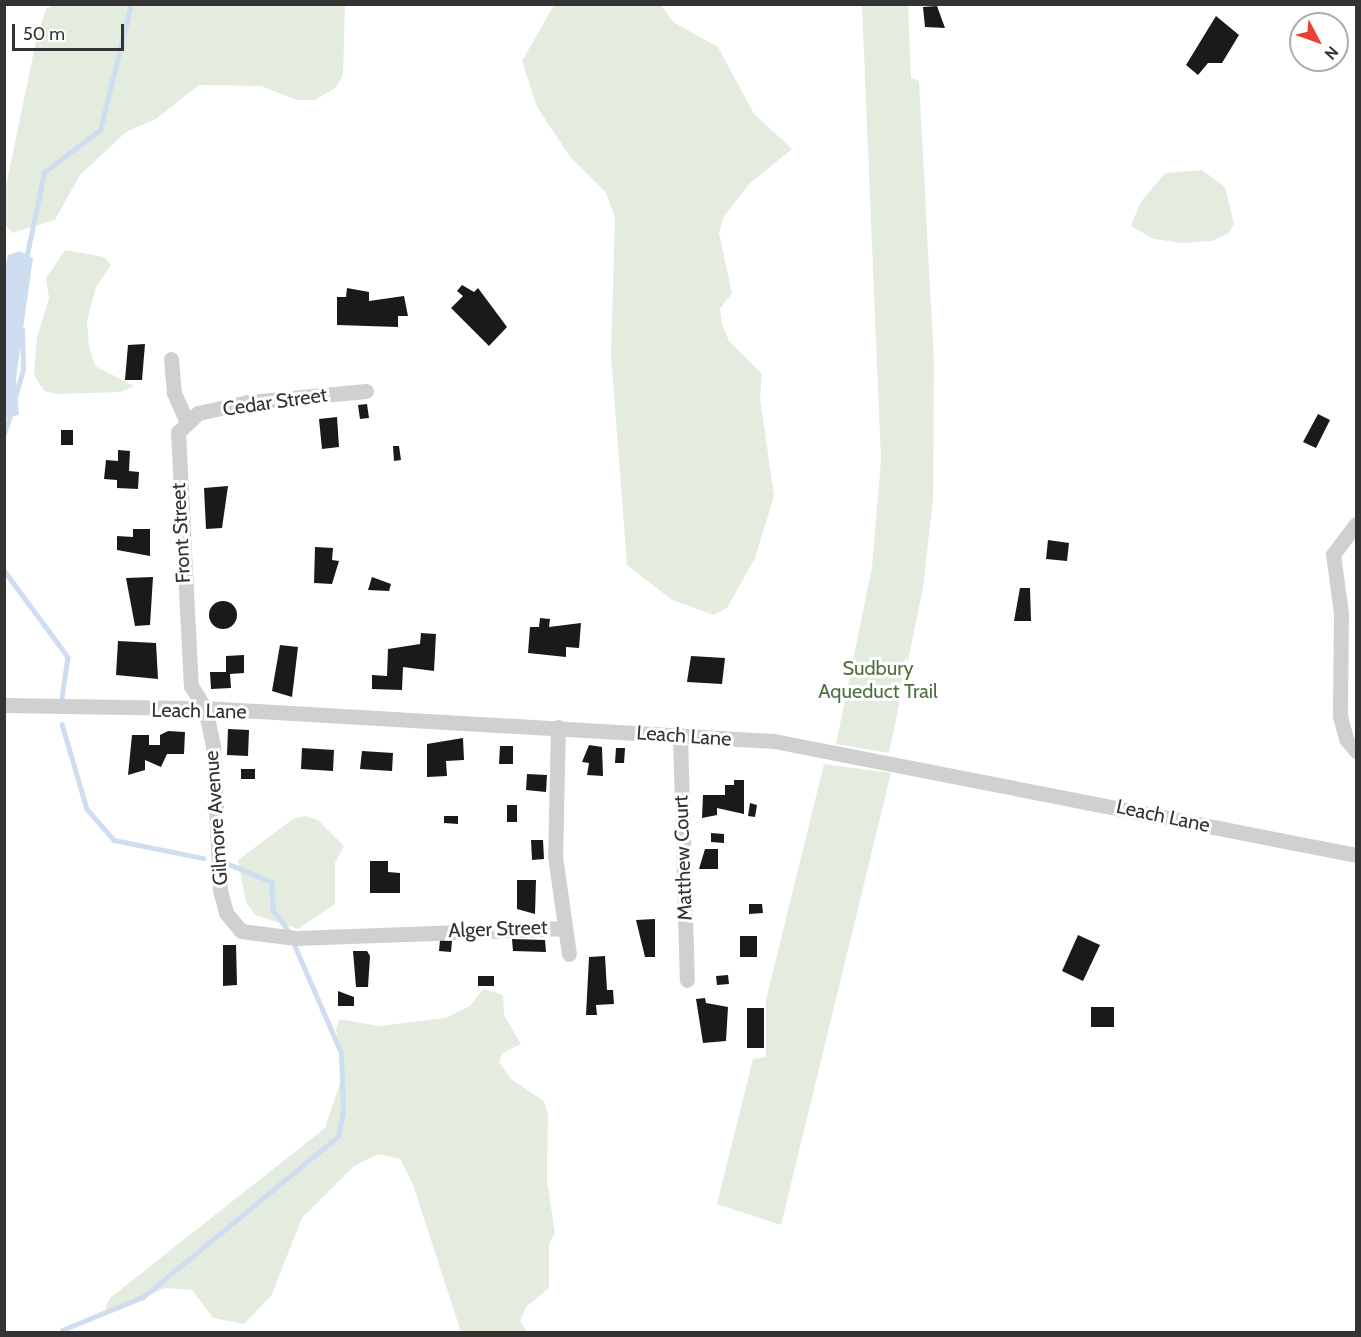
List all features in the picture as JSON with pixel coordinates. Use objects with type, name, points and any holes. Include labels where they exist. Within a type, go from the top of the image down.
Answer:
[{"type":"street","points":[[171,359],[174,393],[186,420]]},
{"type":"street","name":"Cedar Street","points":[[186,420],[248,402],[366,391]]},
{"type":"street","name":"Front Street","points":[[186,420],[178,432],[186,618],[191,686],[205,708]]},
{"type":"street","points":[[1356,524],[1333,554],[1341,613],[1340,716],[1346,739],[1356,751]]},
{"type":"street","name":"Leach Lane","points":[[4,705],[205,708],[558,727],[787,743],[862,761],[972,777],[1355,857]]},
{"type":"street","name":"Gilmore Avenue","points":[[205,708],[217,792],[220,890],[235,926]]},
{"type":"street","name":"Alger Street","points":[[235,926],[257,935],[296,938],[562,928],[555,856],[558,727]]},
{"type":"street","name":"Matthew Court","points":[[680,735],[687,980]]},
{"type":"street","points":[[562,928],[569,954]]},
{"type":"green space","points":[[54,5],[345,5],[343,76],[335,88],[315,100],[297,100],[261,86],[199,85],[156,119],[126,132],[80,175],[55,220],[12,233],[5,224],[6,186],[36,41],[46,9]]},
{"type":"green space","points":[[554,5],[661,5],[673,22],[718,47],[754,114],[792,149],[750,183],[724,216],[719,233],[732,293],[720,309],[722,324],[729,341],[762,374],[760,398],[774,496],[755,558],[727,608],[714,615],[672,600],[627,565],[611,355],[615,218],[606,193],[571,158],[537,107],[522,61]]},
{"type":"green space","name":"Sudbury Aqueduct Trail","points":[[862,5],[908,5],[911,78],[919,81],[934,364],[933,498],[923,588],[889,753],[836,744],[872,567],[881,460]]},
{"type":"green space","points":[[1202,170],[1225,187],[1234,224],[1229,233],[1212,241],[1182,243],[1154,239],[1131,226],[1140,203],[1165,173]]},
{"type":"green space","points":[[65,250],[104,257],[111,265],[96,287],[87,321],[89,346],[95,366],[134,386],[121,392],[58,394],[44,391],[34,375],[37,338],[49,298],[46,278]]},
{"type":"green space","points":[[824,764],[891,773],[781,1225],[717,1204],[753,1059],[766,1057],[766,1000]]},
{"type":"green space","points":[[305,816],[318,820],[344,846],[335,863],[335,904],[298,929],[255,915],[246,902],[238,860],[293,819]]},
{"type":"green space","points":[[483,989],[503,995],[504,1015],[521,1044],[503,1053],[499,1062],[511,1079],[544,1101],[548,1115],[547,1180],[555,1234],[549,1243],[549,1288],[526,1307],[520,1321],[527,1332],[461,1332],[413,1185],[400,1159],[378,1154],[354,1166],[302,1218],[271,1296],[244,1324],[213,1318],[192,1290],[165,1288],[110,1312],[105,1309],[110,1298],[325,1128],[344,1071],[336,1029],[339,1019],[379,1026],[445,1018],[470,1006]]},
{"type":"water","points":[[20,251],[33,258],[16,378],[19,415],[5,418],[5,270],[8,255]]},
{"type":"building","points":[[937,6],[945,28],[925,27],[923,7]]},
{"type":"building","points":[[1216,16],[1239,35],[1222,63],[1208,63],[1198,75],[1186,65]]},
{"type":"building","points":[[462,285],[474,292],[478,288],[507,327],[489,346],[451,308],[463,296],[457,291]]},
{"type":"building","points":[[347,288],[369,292],[369,301],[404,296],[408,316],[398,316],[398,327],[337,325],[337,297],[346,297]]},
{"type":"building","points":[[145,344],[142,380],[125,380],[128,345]]},
{"type":"building","points":[[367,404],[369,418],[360,419],[358,405]]},
{"type":"building","points":[[1318,414],[1330,420],[1316,448],[1303,442]]},
{"type":"building","points":[[337,417],[339,447],[322,449],[319,419]]},
{"type":"building","points":[[61,430],[73,430],[73,445],[61,445]]},
{"type":"building","points":[[393,446],[399,446],[401,460],[394,461]]},
{"type":"building","points":[[118,450],[130,451],[129,471],[139,472],[138,489],[117,488],[117,480],[104,479],[106,460],[118,461]]},
{"type":"building","points":[[228,486],[222,528],[206,529],[204,488]]},
{"type":"building","points":[[133,529],[150,529],[150,556],[117,550],[117,536],[133,537]]},
{"type":"building","points":[[1048,540],[1069,543],[1067,561],[1046,559]]},
{"type":"building","points":[[315,547],[333,548],[332,560],[339,561],[332,584],[314,583]]},
{"type":"building","points":[[153,577],[150,625],[135,626],[126,578]]},
{"type":"building","points":[[372,577],[391,584],[389,591],[368,590]]},
{"type":"building","points":[[1020,588],[1030,588],[1031,621],[1014,621]]},
{"type":"building","points":[[223,601],[233,605],[237,615],[233,625],[223,629],[213,625],[209,615],[213,605]]},
{"type":"building","points":[[540,618],[550,619],[549,627],[581,623],[579,648],[566,647],[566,657],[528,653],[530,627],[539,627]]},
{"type":"building","points":[[421,633],[436,634],[434,671],[403,667],[402,690],[372,689],[372,675],[387,676],[388,649],[420,644]]},
{"type":"building","points":[[118,641],[156,643],[158,679],[116,675]]},
{"type":"building","points":[[280,645],[298,647],[292,697],[272,691]]},
{"type":"building","points":[[244,655],[244,673],[230,674],[231,688],[211,689],[210,672],[226,672],[226,656]]},
{"type":"building","points":[[691,656],[725,658],[722,684],[687,682]]},
{"type":"building","points":[[228,729],[249,730],[248,756],[227,755]]},
{"type":"building","points":[[168,731],[185,732],[184,754],[167,754],[161,767],[145,760],[145,770],[128,775],[132,735],[149,735],[149,745],[160,745],[160,735]]},
{"type":"building","points":[[463,738],[464,760],[446,761],[447,776],[427,777],[427,744]]},
{"type":"building","points":[[589,745],[602,747],[603,776],[587,775],[589,763],[582,762]]},
{"type":"building","points":[[500,746],[513,746],[513,764],[499,764]]},
{"type":"building","points":[[302,748],[334,750],[333,771],[301,769]]},
{"type":"building","points":[[616,748],[625,748],[624,763],[615,763]]},
{"type":"building","points":[[362,751],[393,753],[392,771],[360,769]]},
{"type":"building","points":[[241,769],[255,769],[255,779],[241,779]]},
{"type":"building","points":[[527,774],[547,775],[546,792],[526,790]]},
{"type":"building","points":[[734,780],[744,780],[744,814],[717,808],[717,815],[702,818],[703,795],[725,795],[725,785],[734,785]]},
{"type":"building","points":[[750,803],[757,805],[755,817],[748,816]]},
{"type":"building","points":[[507,805],[517,805],[517,822],[507,822]]},
{"type":"building","points":[[444,816],[458,816],[458,824],[444,823]]},
{"type":"building","points":[[711,833],[724,834],[724,843],[711,842]]},
{"type":"building","points":[[531,840],[543,840],[544,859],[532,860]]},
{"type":"building","points":[[705,849],[718,849],[718,869],[699,869]]},
{"type":"building","points":[[370,861],[388,861],[388,872],[400,873],[400,893],[370,893]]},
{"type":"building","points":[[517,880],[536,880],[535,914],[517,909]]},
{"type":"building","points":[[749,904],[762,904],[763,913],[749,914]]},
{"type":"building","points":[[655,919],[655,957],[645,957],[636,920]]},
{"type":"building","points":[[1078,935],[1100,945],[1083,981],[1062,971]]},
{"type":"building","points":[[740,936],[757,936],[757,957],[740,957]]},
{"type":"building","points":[[512,939],[545,940],[546,952],[513,951]]},
{"type":"building","points":[[440,940],[452,941],[451,952],[439,951]]},
{"type":"building","points":[[223,945],[236,945],[237,985],[223,986]]},
{"type":"building","points":[[353,951],[367,951],[370,956],[368,987],[356,987]]},
{"type":"building","points":[[605,956],[607,990],[613,990],[614,1004],[596,1005],[597,1015],[586,1015],[589,957]]},
{"type":"building","points":[[728,975],[729,984],[717,985],[716,976]]},
{"type":"building","points":[[478,976],[494,976],[494,986],[478,986]]},
{"type":"building","points":[[338,991],[354,997],[354,1006],[338,1006]]},
{"type":"building","points":[[705,998],[706,1003],[728,1007],[726,1041],[703,1043],[696,999]]},
{"type":"building","points":[[1091,1007],[1114,1007],[1114,1027],[1091,1027]]},
{"type":"building","points":[[747,1008],[764,1008],[764,1048],[747,1048]]},
{"type":"waterway","points":[[26,259],[44,172],[100,130],[131,4]]},
{"type":"waterway","points":[[14,401],[23,370],[22,330]]},
{"type":"waterway","points":[[4,434],[11,412]]},
{"type":"waterway","points":[[4,570],[68,657],[62,698]]},
{"type":"waterway","points":[[62,724],[87,809],[114,840],[203,858]]},
{"type":"waterway","points":[[226,863],[272,882],[273,910],[288,930]]},
{"type":"waterway","points":[[62,1330],[143,1297],[338,1136],[343,1113],[341,1053],[295,947]]}]
